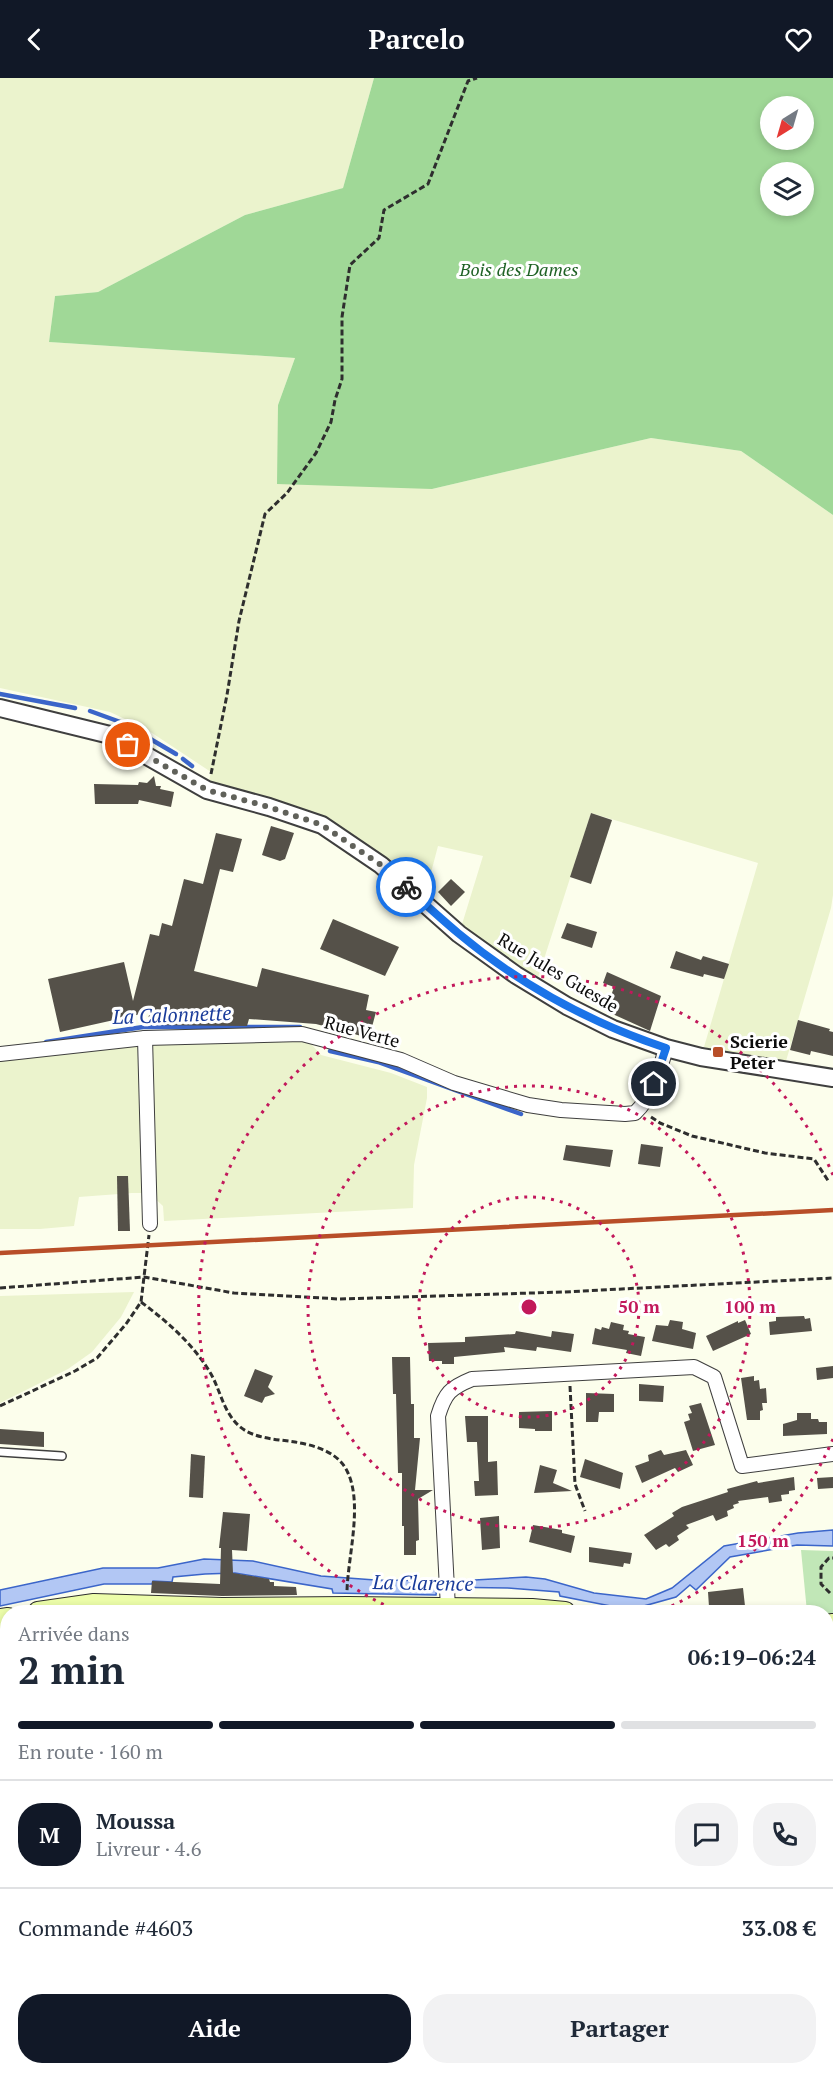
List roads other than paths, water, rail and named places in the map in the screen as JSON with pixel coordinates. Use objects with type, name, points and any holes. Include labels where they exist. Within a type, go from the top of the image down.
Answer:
[{"type":"main road","points":[[322,1605],[448,1600],[495,1605]]},
{"type":"main road","points":[[87,1605],[111,1605]]},
{"type":"street","name":"Rue Jules Guesde","points":[[0,708],[110,735],[207,790],[322,825],[381,865],[459,934],[516,975],[567,1006],[613,1029],[666,1048],[719,1060],[833,1078]]},
{"type":"street","name":"Rue Verte","points":[[0,1053],[145,1038],[302,1034],[401,1060],[454,1083],[528,1105],[616,1114],[635,1113],[640,1108],[654,1084],[666,1048]]},
{"type":"street","points":[[145,1038],[149,1231]]},
{"type":"street","points":[[448,1600],[438,1416],[443,1399],[454,1386],[472,1379],[694,1367],[714,1377],[742,1466],[833,1454]]},
{"type":"lane","points":[[0,1452],[62,1456]]},
{"type":"water","name":"La Clarence","points":[[833,1530],[833,1546],[797,1545],[730,1557],[696,1590],[690,1585],[676,1597],[648,1605],[606,1605],[560,1596],[559,1592],[508,1588],[437,1587],[436,1595],[333,1593],[332,1589],[235,1573],[173,1577],[172,1582],[153,1581],[152,1584],[104,1584],[0,1605],[0,1590],[103,1568],[158,1568],[204,1559],[253,1561],[321,1576],[375,1580],[457,1581],[526,1577],[545,1579],[594,1593],[646,1599],[672,1588],[724,1546],[798,1533]]},
{"type":"waterway","points":[[0,694],[75,708]]},
{"type":"waterway","points":[[90,711],[123,723],[176,754]]},
{"type":"waterway","points":[[183,759],[192,766]]},
{"type":"waterway","name":"La Calonnette","points":[[46,1042],[143,1027],[300,1027]]},
{"type":"waterway","name":"La Calonnette","points":[[330,1051],[378,1062],[521,1114]]},
{"type":"railway","points":[[0,1253],[833,1210]]},
{"type":"place","name":"Scierie Peter","points":[[718,1052]]},
{"type":"park label","name":"Bois des Dames","points":[[519,270]]}]
